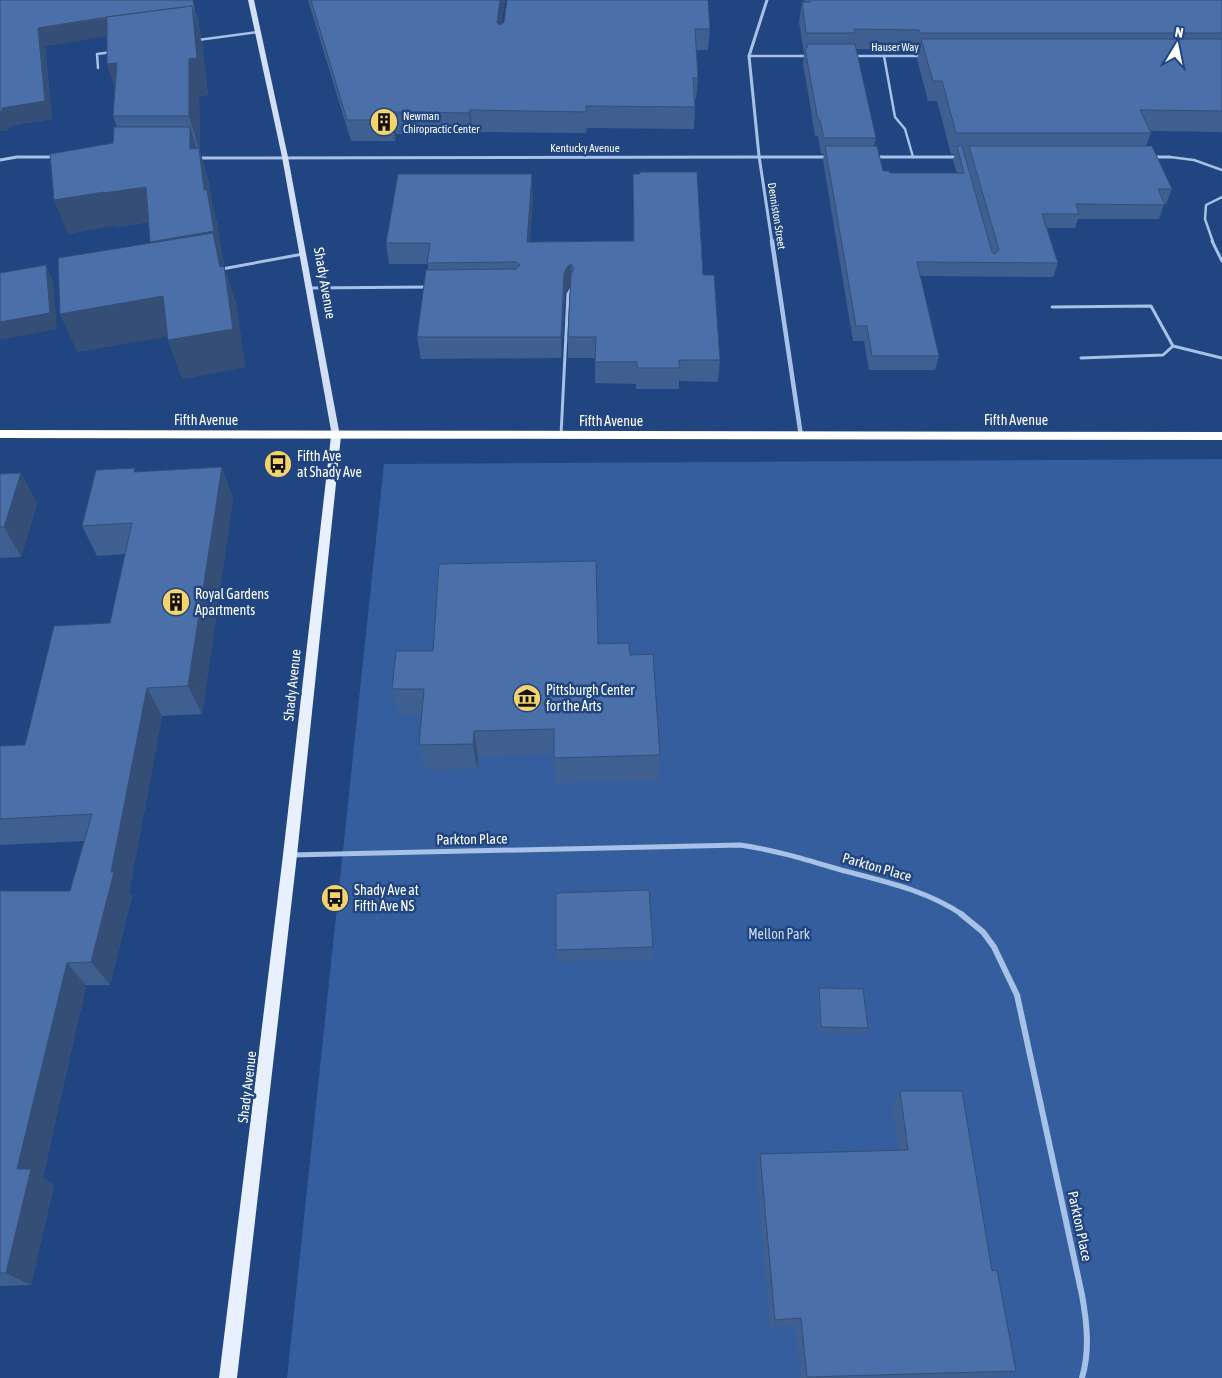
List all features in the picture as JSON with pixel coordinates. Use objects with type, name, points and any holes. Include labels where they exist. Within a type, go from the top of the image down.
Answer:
[{"type":"highway","name":"Fifth Avenue","points":[[0,434],[1222,436]]},
{"type":"main road","name":"Shady Avenue","points":[[228,1378],[290,855],[336,436],[285,157],[251,0]]},
{"type":"street","name":"Denniston Street","points":[[767,0],[749,56],[759,156],[801,436]]},
{"type":"street","points":[[0,160],[17,157],[66,157]]},
{"type":"street","name":"Kentucky Avenue","points":[[185,158],[838,157]]},
{"type":"street","points":[[866,157],[961,157]]},
{"type":"street","points":[[1141,157],[1170,157]]},
{"type":"street","name":"Parkton Place","points":[[290,855],[740,845],[766,848],[910,889],[963,914],[982,931],[1000,954],[1017,995],[1080,1283],[1085,1314],[1087,1364],[1082,1378]]},
{"type":"lane","points":[[192,41],[258,32]]},
{"type":"lane","points":[[98,68],[97,54],[116,52]]},
{"type":"lane","points":[[749,56],[807,56]]},
{"type":"lane","name":"Hauser Way","points":[[845,56],[923,56]]},
{"type":"lane","points":[[884,56],[894,117],[905,129],[912,157]]},
{"type":"lane","points":[[961,157],[963,164]]},
{"type":"lane","points":[[1170,157],[1194,160],[1222,170]]},
{"type":"lane","points":[[1222,197],[1206,205],[1204,215],[1222,261]]},
{"type":"lane","points":[[219,269],[303,254]]},
{"type":"lane","points":[[309,288],[433,287]]},
{"type":"lane","points":[[561,436],[568,294],[571,289]]},
{"type":"lane","points":[[1052,307],[1151,306],[1173,346],[1222,358]]},
{"type":"lane","points":[[1081,358],[1163,356],[1173,346]]},
{"type":"green space","name":"Mellon Park","points":[[1222,459],[1222,1378],[287,1378],[384,464]]},
{"type":"building","points":[[0,0],[193,0],[196,19],[192,6],[38,28],[45,101],[2,108],[2,112],[0,112]]},
{"type":"building","points":[[311,0],[500,0],[497,23],[501,25],[504,22],[507,0],[708,0],[710,29],[695,29],[698,78],[693,78],[695,107],[586,106],[586,112],[470,110],[469,113],[393,112],[392,120],[347,120]]},
{"type":"building","points":[[810,0],[1222,0],[1222,33],[920,33],[919,30],[854,29],[855,33],[806,33],[802,2],[810,2]]},
{"type":"building","points":[[192,6],[197,58],[189,59],[189,116],[113,116],[117,63],[107,64],[107,17]]},
{"type":"building","points":[[921,39],[1222,39],[1222,111],[1140,110],[1151,133],[956,133],[942,81],[933,81]]},
{"type":"building","points":[[807,44],[855,44],[876,138],[824,138],[820,120],[818,120],[811,82],[805,48],[807,48]]},
{"type":"building","points":[[114,127],[190,127],[190,149],[199,148],[204,190],[207,190],[214,231],[150,242],[146,187],[54,200],[50,154],[113,143]]},
{"type":"building","points":[[825,146],[877,146],[883,171],[889,171],[890,173],[964,173],[957,146],[962,146],[992,252],[995,254],[999,250],[969,146],[1152,146],[1172,189],[1158,189],[1165,205],[1076,204],[1079,214],[1042,214],[1058,263],[917,262],[939,356],[872,356],[867,326],[856,326]]},
{"type":"building","points":[[640,172],[697,172],[703,275],[714,275],[720,360],[679,360],[680,368],[637,368],[637,362],[595,362],[596,337],[568,337],[571,274],[574,268],[571,264],[564,273],[561,337],[417,337],[426,270],[516,269],[520,265],[516,262],[427,263],[430,243],[386,243],[398,174],[532,174],[527,242],[634,241],[633,174],[640,174]]},
{"type":"building","points":[[213,233],[220,267],[224,266],[233,329],[168,340],[163,296],[60,314],[58,258]]},
{"type":"building","points":[[46,265],[50,313],[0,322],[0,273]]},
{"type":"building","points":[[222,467],[188,686],[147,688],[111,872],[114,872],[91,962],[67,963],[17,1169],[31,1169],[6,1273],[0,1273],[0,891],[70,891],[92,814],[0,819],[0,746],[25,745],[54,626],[110,623],[132,523],[82,526],[96,470],[135,468],[134,472]]},
{"type":"building","points":[[21,473],[4,527],[0,527],[0,474]]},
{"type":"building","name":"Pittsburgh Center for the Arts","points":[[596,561],[598,644],[629,643],[630,655],[653,654],[660,755],[554,758],[554,729],[474,731],[473,744],[419,745],[424,689],[392,689],[396,651],[433,651],[439,564]]},
{"type":"building","points":[[649,890],[653,947],[556,950],[556,893]]},
{"type":"building","points":[[819,988],[863,989],[868,1028],[821,1027]]},
{"type":"building","points":[[900,1091],[962,1091],[992,1271],[997,1270],[1016,1371],[807,1377],[801,1318],[775,1320],[760,1154],[908,1150]]},
{"type":"place","name":"Newman Chiropractic Center","points":[[384,122]]},
{"type":"place","name":"Fifth Ave at Shady Ave","points":[[278,464]]},
{"type":"place","name":"Royal Gardens Apartments","points":[[176,602]]},
{"type":"place","name":"Pittsburgh Center for the Arts","points":[[527,698]]},
{"type":"place","name":"Shady Ave at Fifth Ave NS","points":[[335,898]]}]
